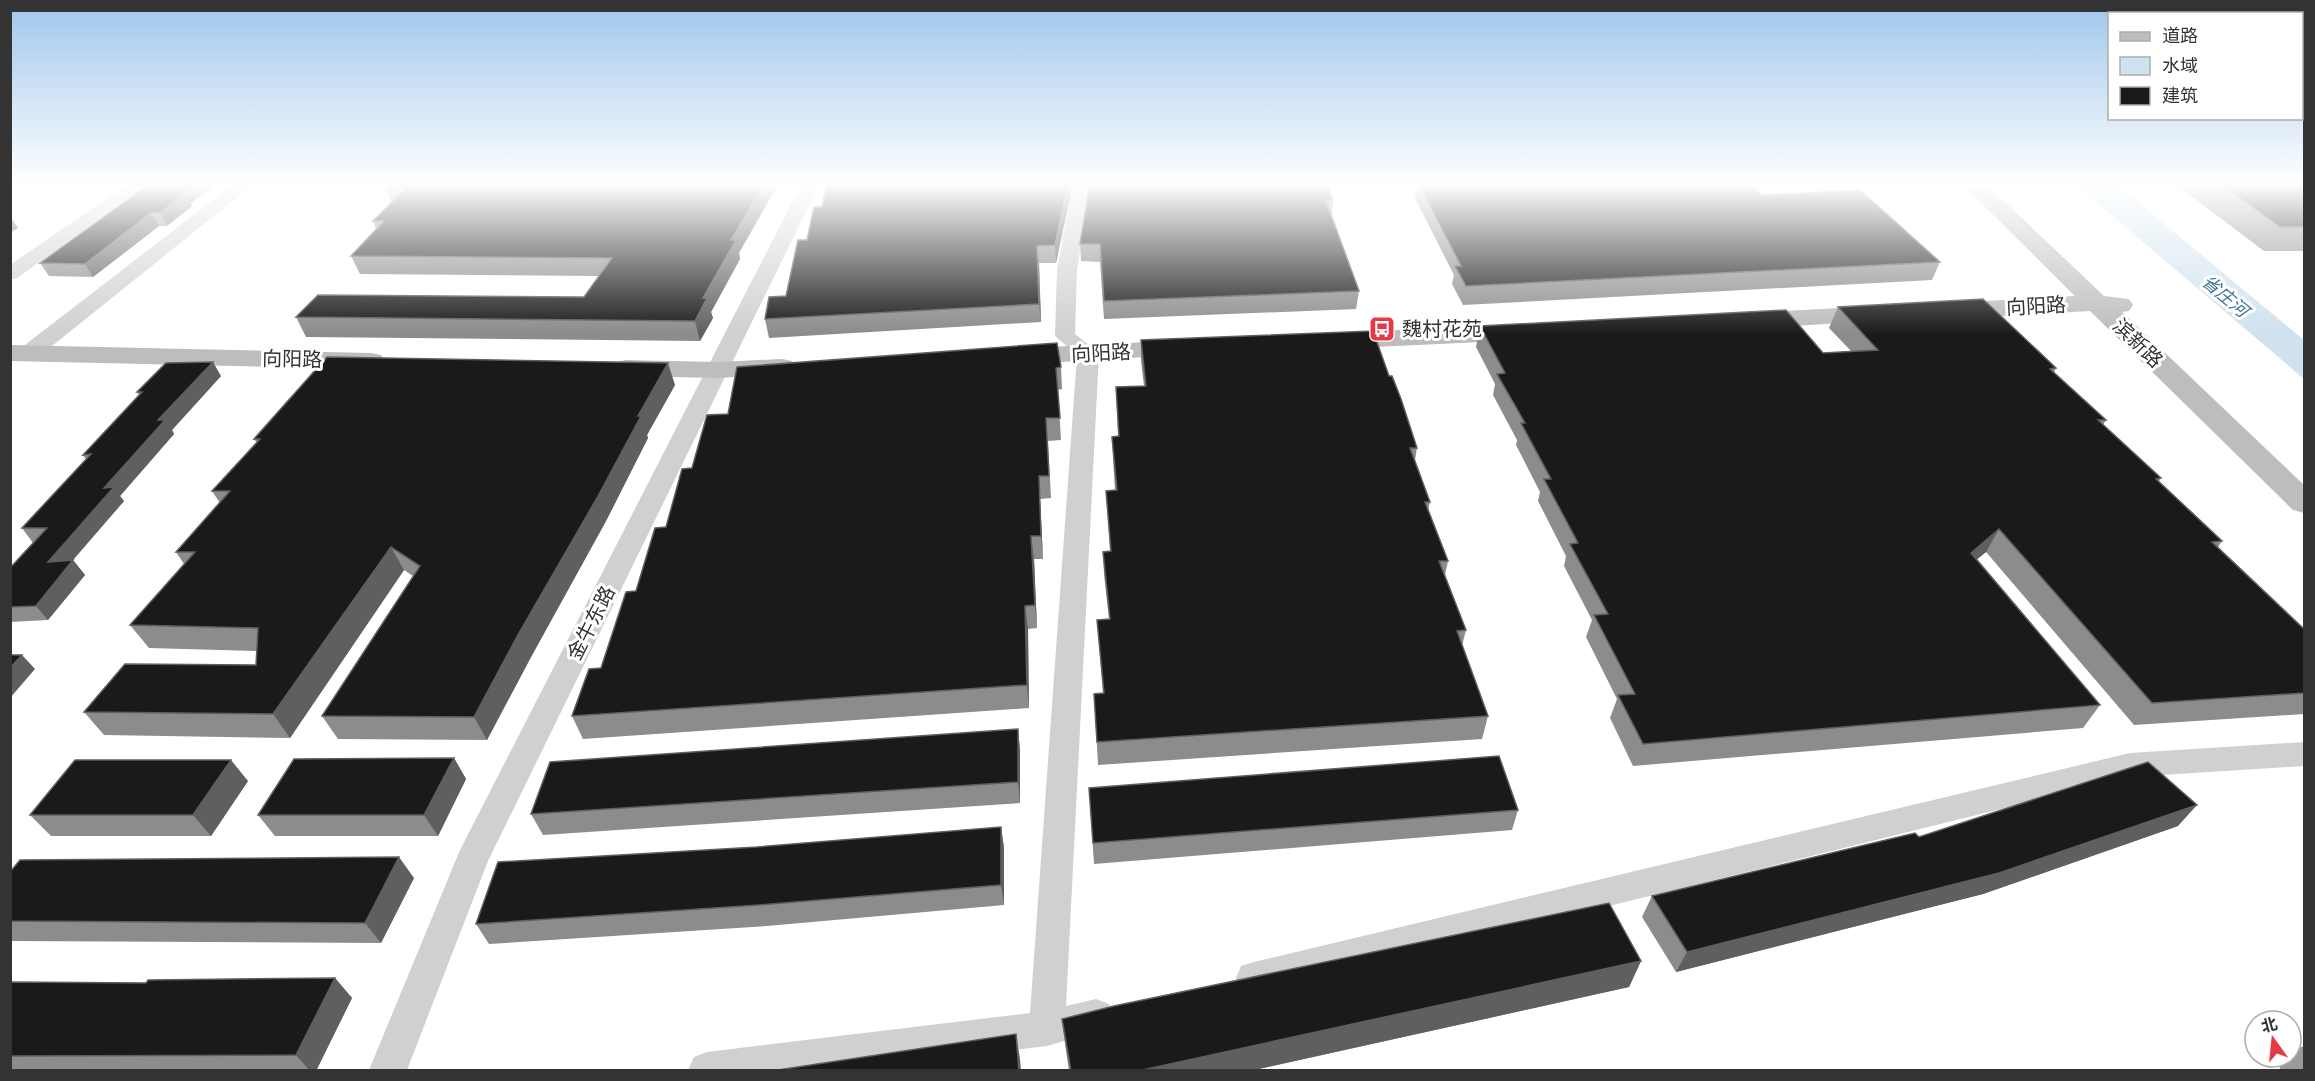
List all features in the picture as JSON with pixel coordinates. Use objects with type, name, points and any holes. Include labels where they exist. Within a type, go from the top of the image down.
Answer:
[{"type":"street","points":[[10,274],[68,233]]},
{"type":"street","points":[[20,353],[179,233]]},
{"type":"street","name":"金牛东路","points":[[388,1071],[472,860],[786,233]]},
{"type":"street","points":[[1047,1028],[1088,353],[1065,336],[1067,270],[1073,233]]},
{"type":"street","name":"滨新路","points":[[2029,233],[2304,478]]},
{"type":"street","name":"滨新路","points":[[2041,233],[2304,503]]},
{"type":"street","name":"向阳路","points":[[1717,322],[2108,304]]},
{"type":"street","points":[[1302,343],[1551,330]]},
{"type":"street","name":"向阳路","points":[[992,358],[1207,347]]},
{"type":"street","name":"向阳路","points":[[20,353],[397,362]]},
{"type":"street","points":[[599,367],[718,370],[801,366]]},
{"type":"street","points":[[1220,986],[2130,765],[2304,754]]},
{"type":"street","points":[[707,1071],[1047,1028],[1128,1009]]},
{"type":"water","name":"省庄河","points":[[2133,233],[2176,233],[2304,340],[2304,379]]},
{"type":"building","points":[[81,233],[125,233],[85,264],[40,263]]},
{"type":"building","points":[[372,233],[735,233],[731,240],[736,240],[703,298],[707,298],[695,321],[296,317],[318,295],[584,297],[612,258],[351,256]]},
{"type":"building","points":[[808,233],[1057,233],[1055,245],[1037,246],[1039,304],[765,319],[769,297],[786,296],[798,240],[807,240]]},
{"type":"building","points":[[1082,233],[1338,233],[1359,291],[1104,301],[1100,244],[1080,244]]},
{"type":"building","points":[[1444,233],[1908,233],[1940,262],[1466,286],[1455,266],[1461,266]]},
{"type":"building","points":[[1983,299],[2056,368],[2050,369],[2106,420],[2098,420],[2161,478],[2156,479],[2222,541],[2212,542],[2304,629],[2304,693],[2152,703],[1999,529],[1971,553],[2100,705],[1643,744],[1618,695],[1635,694],[1594,615],[1608,614],[1570,544],[1578,543],[1544,479],[1551,479],[1521,423],[1525,423],[1497,374],[1505,373],[1480,326],[1786,310],[1823,353],[1878,350],[1838,307]]},
{"type":"building","points":[[1373,331],[1389,376],[1392,376],[1401,399],[1417,448],[1410,448],[1430,502],[1425,502],[1448,561],[1439,561],[1466,630],[1457,631],[1488,716],[1097,742],[1094,694],[1104,693],[1097,620],[1110,619],[1103,552],[1111,551],[1106,491],[1117,490],[1112,437],[1119,436],[1116,387],[1146,386],[1141,340]]},
{"type":"building","points":[[1057,343],[1061,367],[1056,368],[1060,418],[1046,418],[1049,476],[1039,476],[1041,536],[1031,536],[1035,605],[1025,606],[1027,685],[572,716],[589,669],[601,668],[626,592],[636,591],[655,528],[666,527],[682,469],[692,468],[707,415],[728,414],[737,367]]},
{"type":"building","points":[[327,357],[668,363],[638,416],[641,416],[597,498],[519,633],[474,717],[322,716],[420,566],[391,547],[273,714],[84,712],[125,664],[256,665],[258,628],[130,625],[195,552],[176,552],[230,491],[212,491],[260,439],[254,439]]},
{"type":"building","points":[[213,362],[158,420],[165,420],[104,488],[114,487],[48,562],[73,560],[36,606],[10,607],[10,568],[47,528],[22,528],[91,454],[83,455],[142,392],[137,392],[166,363]]},
{"type":"building","points":[[10,655],[22,655],[10,668]]},
{"type":"building","points":[[1018,729],[1018,782],[531,814],[550,762]]},
{"type":"building","points":[[1499,756],[1518,810],[1093,843],[1089,788]]},
{"type":"building","points":[[454,758],[424,815],[258,815],[294,759]]},
{"type":"building","points":[[75,760],[231,760],[193,815],[30,815]]},
{"type":"building","points":[[2148,762],[2197,805],[1999,873],[1687,952],[1652,896],[1915,833],[1919,837]]},
{"type":"building","points":[[1001,827],[1001,885],[759,905],[476,924],[498,862],[757,847]]},
{"type":"building","points":[[399,857],[365,923],[10,921],[10,872],[20,860]]},
{"type":"building","points":[[1609,903],[1641,961],[1138,1071],[1071,1071],[1062,1019],[1114,1006]]},
{"type":"building","points":[[335,978],[296,1055],[10,1056],[10,982],[146,983],[148,980]]},
{"type":"building","points":[[1016,1034],[1019,1071],[771,1071]]},
{"type":"place","name":"魏村花苑","points":[[1382,329]]}]
